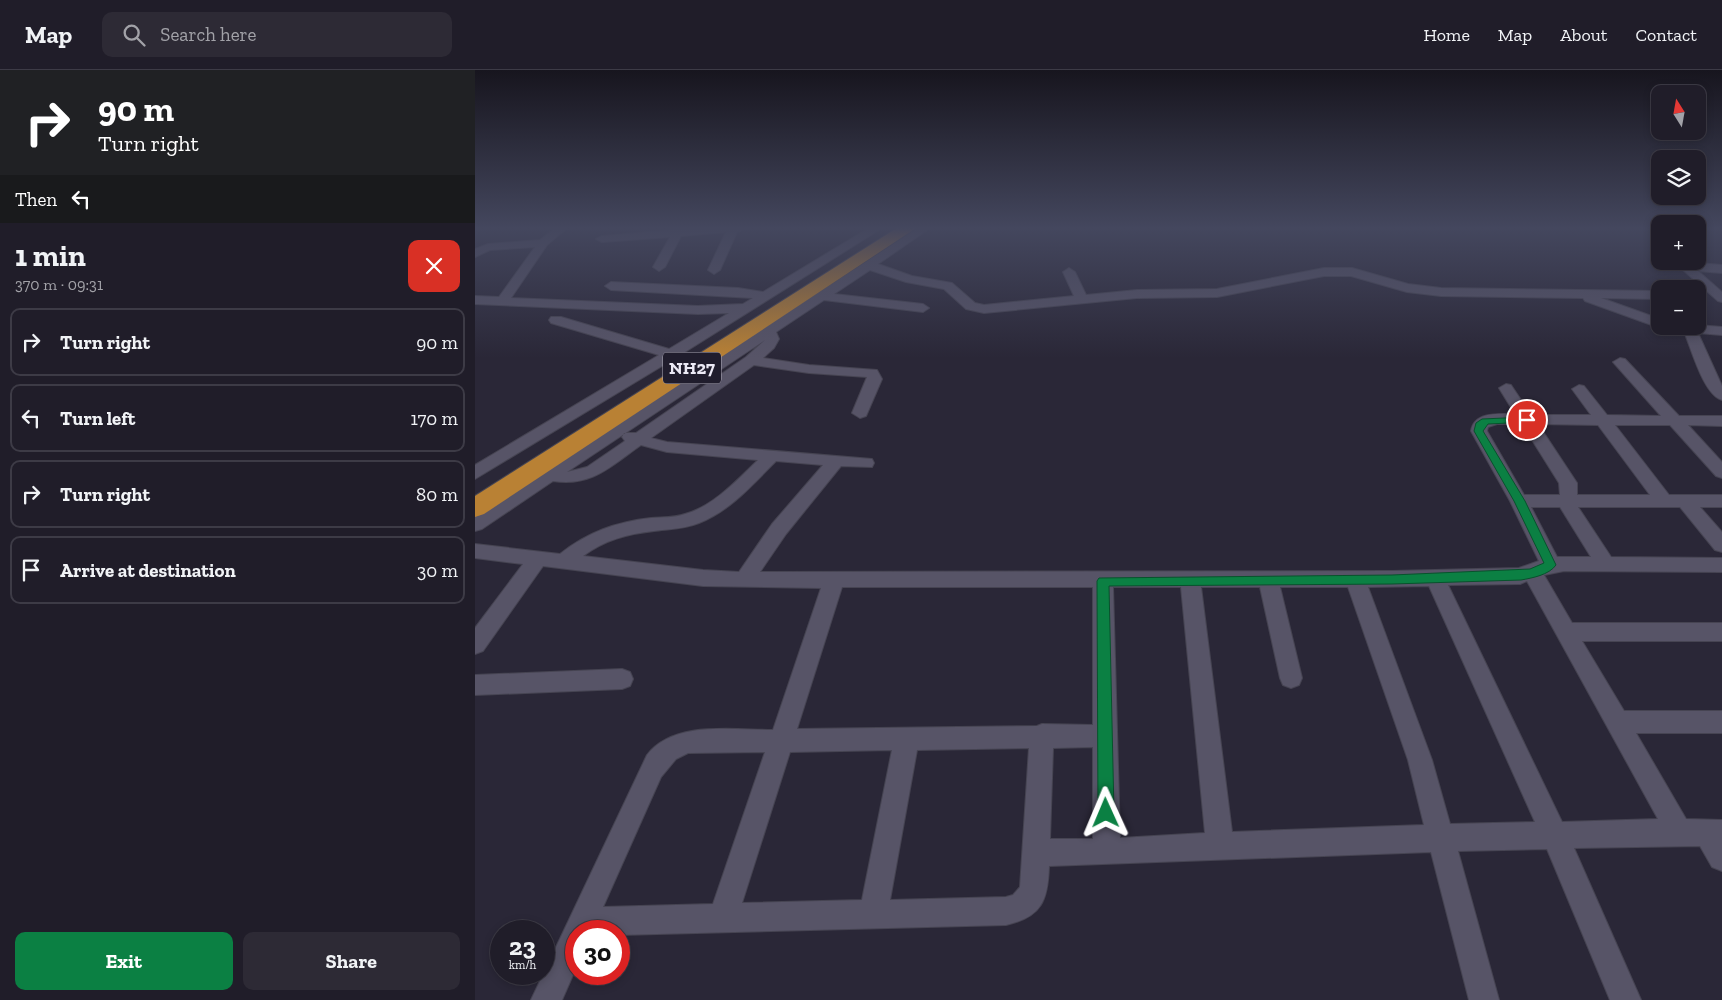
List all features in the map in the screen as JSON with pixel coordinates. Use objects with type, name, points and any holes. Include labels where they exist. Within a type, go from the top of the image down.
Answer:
[{"type":"highway","name":"NH27","points":[[475,488],[822,271]]},
{"type":"highway","name":"NH27","points":[[475,508],[841,271]]},
{"type":"street","points":[[503,301],[523,271]]},
{"type":"street","points":[[475,473],[806,271]]},
{"type":"street","points":[[475,524],[859,271]]},
{"type":"street","points":[[887,271],[910,279],[948,286],[955,290],[971,306],[977,308],[1137,294],[1217,293],[1324,272],[1337,271]]},
{"type":"street","points":[[1347,271],[1407,288],[1441,292],[1651,296]]},
{"type":"street","points":[[1691,271],[1722,298]]},
{"type":"street","points":[[1069,272],[1081,299]]},
{"type":"street","points":[[611,286],[738,292],[766,296]]},
{"type":"street","points":[[1577,293],[1651,321]]},
{"type":"street","points":[[822,296],[923,308]]},
{"type":"street","points":[[1706,297],[1722,298]]},
{"type":"street","points":[[475,300],[698,310],[747,308]]},
{"type":"street","points":[[698,310],[710,320],[720,324]]},
{"type":"street","points":[[556,320],[672,354]]},
{"type":"street","points":[[1706,329],[1722,331]]},
{"type":"street","points":[[550,475],[571,478],[582,476],[638,440],[751,360],[769,345],[772,340],[769,330]]},
{"type":"street","points":[[1691,335],[1713,385],[1722,396]]},
{"type":"street","points":[[751,360],[809,369],[872,373],[875,379],[860,413]]},
{"type":"street","points":[[1620,362],[1722,472]]},
{"type":"street","points":[[1506,388],[1568,484],[1569,507],[1605,564]]},
{"type":"street","points":[[1579,389],[1664,501]]},
{"type":"street","points":[[1679,832],[1566,632],[1519,501],[1479,431],[1480,425],[1486,421],[1722,421]]},
{"type":"street","points":[[614,433],[667,447],[866,463]]},
{"type":"street","points":[[565,560],[586,543],[614,530],[679,522],[707,512],[720,504],[773,455]]},
{"type":"street","points":[[745,579],[779,529],[837,460]]},
{"type":"street","points":[[1519,501],[1722,501]]},
{"type":"street","points":[[1685,501],[1722,545]]},
{"type":"street","points":[[475,551],[565,560],[703,578],[833,580],[1103,581],[1435,578],[1521,576],[1542,569],[1605,564],[1722,565]]},
{"type":"street","points":[[475,645],[538,558]]},
{"type":"street","points":[[1435,578],[1555,836],[1626,1000]]},
{"type":"street","points":[[1355,579],[1420,760],[1485,1000]]},
{"type":"street","points":[[723,918],[833,580]]},
{"type":"street","points":[[1190,580],[1220,846]]},
{"type":"street","points":[[1268,580],[1291,678]]},
{"type":"street","points":[[1103,581],[1107,852]]},
{"type":"street","points":[[1566,632],[1722,632]]},
{"type":"street","points":[[475,685],[622,679]]},
{"type":"street","points":[[1616,722],[1722,722]]},
{"type":"street","points":[[583,920],[661,754],[673,745],[688,742],[781,740],[1042,735],[1105,736]]},
{"type":"street","points":[[630,925],[723,918],[1006,911],[1020,908],[1028,901],[1033,890],[1042,735]]},
{"type":"street","points":[[873,914],[907,738]]},
{"type":"street","points":[[1035,853],[1107,852],[1441,838],[1679,832],[1714,833],[1722,857]]},
{"type":"street","points":[[546,1000],[565,959]]},
{"type":"route","points":[[1106,813],[1103,581],[1392,579],[1521,576],[1533,573],[1551,565],[1519,501],[1479,431],[1480,425],[1486,421],[1497,419],[1527,420]]}]
